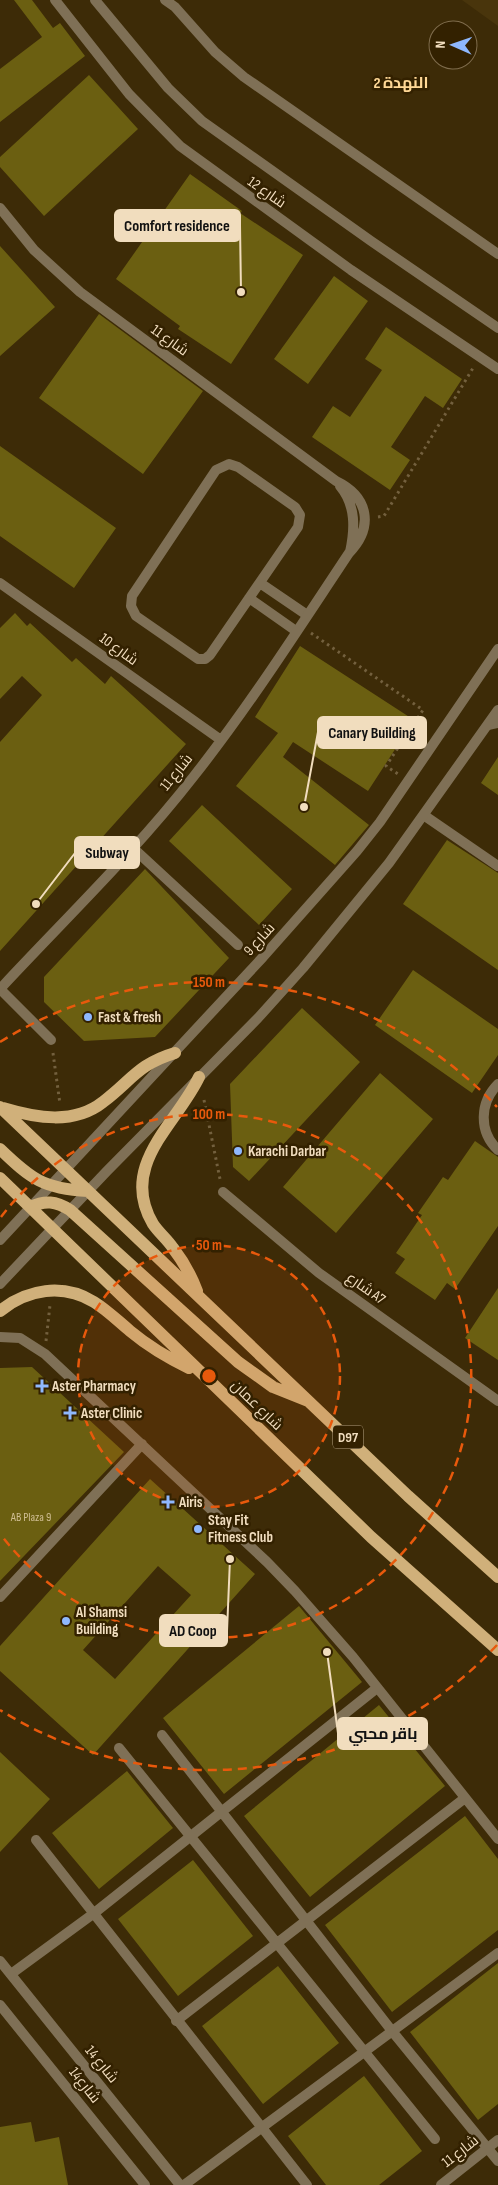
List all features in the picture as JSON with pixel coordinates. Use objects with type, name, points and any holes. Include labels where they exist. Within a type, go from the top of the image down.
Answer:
[{"type":"main road","points":[[0,1107],[32,1115],[62,1118],[83,1114],[106,1100],[139,1070],[162,1057],[175,1053]]},
{"type":"main road","points":[[199,1077],[181,1109],[162,1132],[150,1153],[146,1164],[143,1188],[152,1223],[182,1260],[199,1296]]},
{"type":"main road","name":"D97","points":[[0,1107],[313,1403],[408,1496],[498,1577]]},
{"type":"main road","points":[[0,1149],[32,1178],[50,1186],[88,1191]]},
{"type":"main road","name":"شارع عمان","points":[[0,1178],[371,1537],[498,1650]]},
{"type":"main road","points":[[30,1207],[47,1202],[55,1202],[70,1210],[238,1362],[273,1387],[313,1403]]},
{"type":"main road","points":[[0,1311],[20,1298],[35,1292],[52,1290],[78,1294],[92,1300],[146,1343],[200,1373]]},
{"type":"street","name":"شارع 12","points":[[55,0],[129,94],[180,146],[351,270],[498,369]]},
{"type":"street","name":"شارع 12","points":[[95,0],[162,82],[202,121],[498,328]]},
{"type":"street","points":[[165,0],[175,7],[215,52],[244,77],[498,254]]},
{"type":"street","name":"شارع 11","points":[[0,208],[34,250],[80,292],[336,481],[348,487],[357,495],[363,507],[365,519],[364,532],[358,544],[349,553],[221,740],[193,777],[133,848],[0,989]]},
{"type":"street","points":[[224,465],[238,467],[295,507],[300,515],[298,527],[260,583],[210,656],[201,659],[195,658],[140,620],[131,606],[134,591],[216,470],[224,465]]},
{"type":"street","name":"شارع 11","points":[[336,481],[346,493],[352,508],[353,538],[349,553]]},
{"type":"street","name":"شارع 10","points":[[0,583],[221,740]]},
{"type":"street","points":[[260,583],[307,615]]},
{"type":"street","points":[[249,598],[298,629]]},
{"type":"street","name":"شارع 9","points":[[0,1240],[175,1053],[357,852],[409,781],[498,649]]},
{"type":"street","points":[[0,1284],[88,1191],[258,1018],[303,968],[346,918],[424,816],[493,724],[498,710]]},
{"type":"street","points":[[424,816],[498,866]]},
{"type":"street","points":[[133,848],[238,945]]},
{"type":"street","points":[[0,989],[51,1040]]},
{"type":"street","points":[[498,1084],[491,1091],[485,1104],[483,1118],[486,1132],[498,1150]]},
{"type":"street","name":"شارع A7","points":[[223,1192],[319,1274],[498,1400]]},
{"type":"street","points":[[0,1336],[20,1338],[45,1354],[267,1562],[336,1638],[498,1839]]},
{"type":"street","points":[[0,1597],[142,1444]]},
{"type":"street","points":[[11,1974],[93,1914],[377,1688]]},
{"type":"street","points":[[162,1735],[392,2031],[498,2161]]},
{"type":"street","points":[[120,1748],[435,2139]]},
{"type":"street","points":[[176,2021],[465,1798]]},
{"type":"street","points":[[36,1840],[176,2021],[307,2185]]},
{"type":"street","points":[[184,2185],[498,1953]]},
{"type":"street","name":"شارع 14","points":[[0,1961],[180,2185]]},
{"type":"street","name":"شارع14","points":[[0,2005],[144,2185]]},
{"type":"street","name":"11 شارع","points":[[441,2185],[498,2140]]},
{"type":"path","points":[[365,519],[384,516],[480,357]]},
{"type":"path","points":[[298,629],[423,710],[386,766],[409,781]]},
{"type":"path","points":[[51,1040],[62,1118]]},
{"type":"path","points":[[199,1077],[223,1192]]},
{"type":"path","points":[[45,1354],[52,1290]]},
{"type":"shaded area","points":[[462,0],[498,0],[498,26]]},
{"type":"building","points":[[14,0],[32,0],[53,28],[60,23],[85,56],[0,122],[0,69],[42,37]]},
{"type":"building","points":[[89,75],[138,129],[44,216],[0,167],[0,157]]},
{"type":"building","points":[[190,174],[242,211],[240,213],[303,255],[231,364],[178,329],[180,326],[116,279]]},
{"type":"building","points":[[0,246],[55,307],[0,356]]},
{"type":"building","points":[[334,276],[368,301],[308,384],[274,359]]},
{"type":"building","points":[[99,314],[203,391],[143,474],[39,398]]},
{"type":"building","points":[[386,327],[462,379],[443,408],[425,396],[391,447],[410,460],[390,490],[312,437],[333,406],[350,417],[382,370],[365,359]]},
{"type":"building","points":[[0,446],[116,528],[74,588],[0,536]]},
{"type":"building","points":[[15,613],[27,626],[30,623],[72,662],[76,658],[105,684],[111,676],[186,744],[0,951],[0,742],[42,695],[22,676],[0,699],[0,628]]},
{"type":"building","points":[[300,646],[414,720],[368,791],[293,742],[283,757],[369,825],[335,865],[236,786],[278,733],[255,717]]},
{"type":"building","points":[[498,757],[498,795],[481,783]]},
{"type":"building","points":[[202,805],[292,889],[259,925],[169,841]]},
{"type":"building","points":[[447,840],[498,873],[498,970],[403,904]]},
{"type":"building","points":[[145,869],[229,958],[155,1037],[84,1041],[44,1002],[44,977]]},
{"type":"building","points":[[413,970],[498,1029],[498,1055],[472,1093],[375,1025]]},
{"type":"building","points":[[302,1008],[360,1062],[249,1181],[233,1167],[230,1084]]},
{"type":"building","points":[[380,1073],[433,1119],[336,1233],[283,1187]]},
{"type":"building","points":[[475,1141],[498,1157],[498,1226],[455,1289],[447,1283],[435,1300],[395,1273],[405,1259],[396,1253],[422,1215],[418,1213],[443,1177],[448,1180]]},
{"type":"building","points":[[498,1288],[498,1360],[465,1338]]},
{"type":"building","points":[[32,1367],[124,1452],[0,1581],[0,1368]]},
{"type":"building","name":"Al Shamsi Building","points":[[150,1479],[255,1574],[93,1755],[0,1671],[0,1646]],"holes":[[[158,1566],[191,1595],[115,1679],[83,1650]]]},
{"type":"building","points":[[299,1606],[362,1682],[224,1794],[163,1718]]},
{"type":"building","points":[[379,1705],[445,1786],[310,1897],[244,1816]]},
{"type":"building","points":[[0,1752],[50,1799],[0,1852]]},
{"type":"building","points":[[127,1771],[173,1828],[99,1889],[52,1833]]},
{"type":"building","points":[[465,1816],[498,1859],[498,1930],[392,2012],[325,1925]]},
{"type":"building","points":[[193,1860],[253,1936],[178,1996],[118,1919]]},
{"type":"building","points":[[498,1963],[498,2104],[478,2120],[410,2032]]},
{"type":"building","points":[[278,1966],[339,2043],[263,2104],[202,2026]]},
{"type":"building","points":[[364,2076],[422,2151],[379,2185],[326,2185],[288,2136]]},
{"type":"building","points":[[31,2122],[35,2142],[59,2137],[68,2185],[0,2185],[0,2127]]},
{"type":"place","name":"Comfort residence","points":[[241,292]]},
{"type":"place","name":"Canary Building","points":[[304,807]]},
{"type":"place","name":"Subway","points":[[36,904]]},
{"type":"place","name":"Fast & fresh","points":[[88,1017]]},
{"type":"place","name":"Karachi Darbar","points":[[238,1151]]},
{"type":"place","name":"Aster Pharmacy","points":[[42,1386]]},
{"type":"place","name":"Aster Clinic","points":[[70,1413]]},
{"type":"place","name":"Airis","points":[[168,1502]]},
{"type":"place","name":"Stay Fit Fitness Club","points":[[198,1529]]},
{"type":"place","name":"AD Coop","points":[[230,1559]]},
{"type":"place","name":"Al Shamsi Building","points":[[66,1621]]},
{"type":"place","name":"باقر محبي","points":[[327,1652]]},
{"type":"district","name":"النهدة 2","points":[[401,82]]}]
